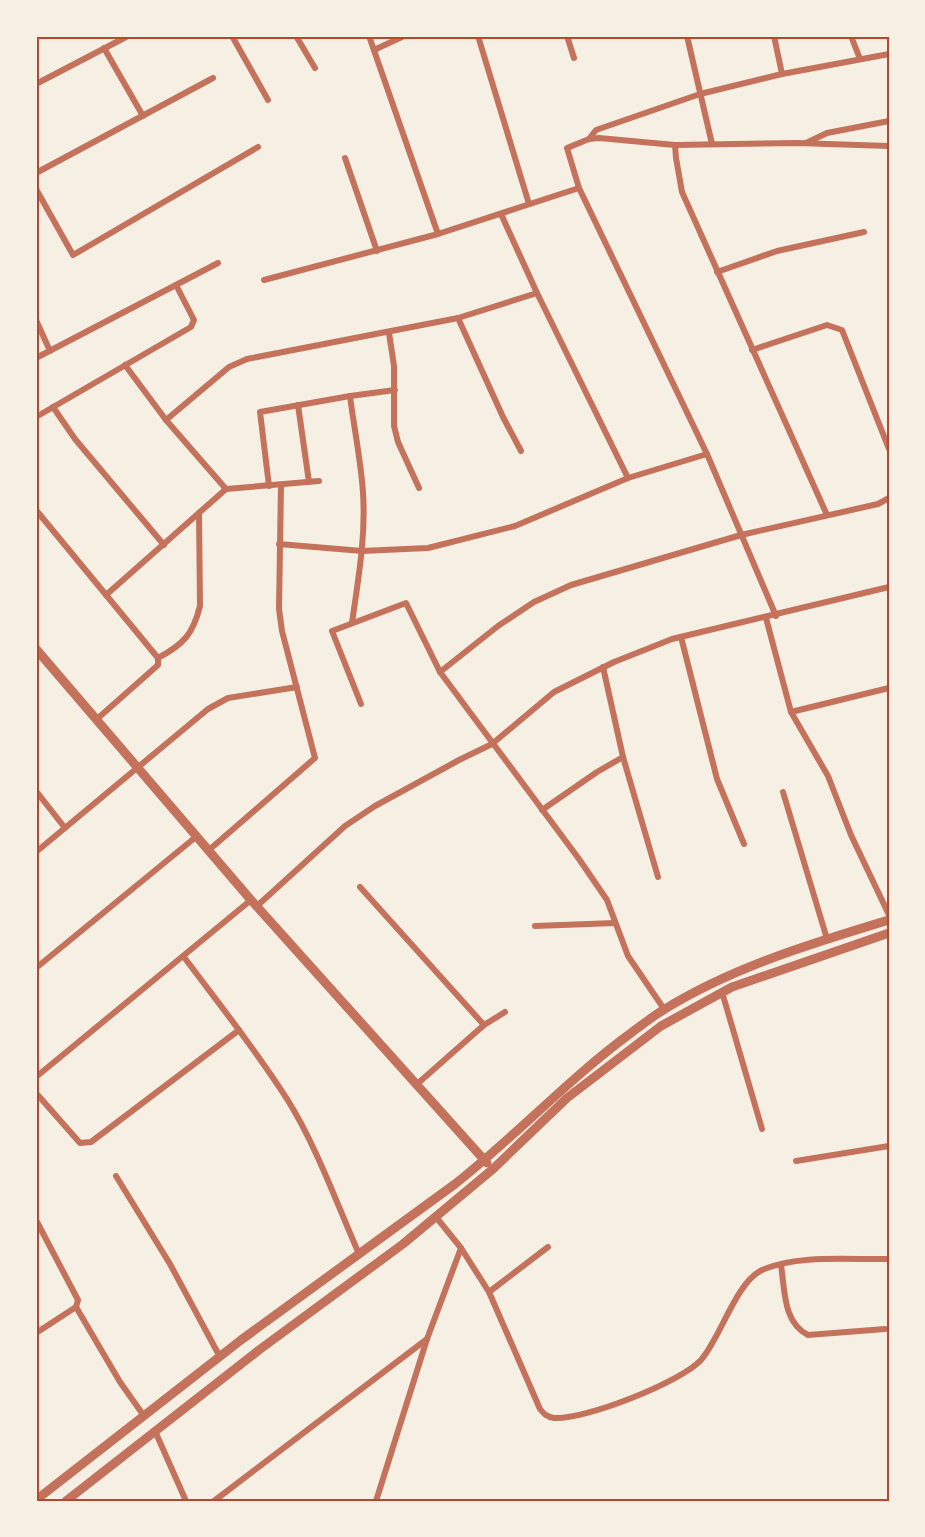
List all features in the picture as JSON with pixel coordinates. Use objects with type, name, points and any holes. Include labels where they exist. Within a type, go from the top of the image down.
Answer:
[{"type":"street","points":[[36,84],[128,36]]},
{"type":"street","points":[[232,36],[268,100]]},
{"type":"street","points":[[296,36],[315,68]]},
{"type":"street","points":[[369,36],[438,234]]},
{"type":"street","points":[[374,50],[404,36]]},
{"type":"street","points":[[478,36],[529,204]]},
{"type":"street","points":[[567,36],[574,58]]},
{"type":"street","points":[[687,36],[712,144]]},
{"type":"street","points":[[774,36],[782,74]]},
{"type":"street","points":[[851,36],[860,59]]},
{"type":"street","points":[[104,48],[143,116]]},
{"type":"street","points":[[589,139],[596,130],[700,94],[782,74],[889,54]]},
{"type":"street","points":[[36,173],[213,78]]},
{"type":"street","points":[[804,143],[827,133],[889,121]]},
{"type":"street","points":[[776,616],[707,454],[579,188],[567,148],[589,139],[599,138],[675,145],[804,143],[889,146]]},
{"type":"street","points":[[675,145],[675,158],[682,192],[827,515]]},
{"type":"street","points":[[36,189],[73,255],[258,147]]},
{"type":"street","points":[[345,158],[377,251]]},
{"type":"street","points":[[264,280],[438,234],[579,188]]},
{"type":"street","points":[[501,214],[537,293],[628,478]]},
{"type":"street","points":[[717,272],[777,251],[864,232]]},
{"type":"street","points":[[36,358],[218,263]]},
{"type":"street","points":[[36,417],[191,327],[194,320],[176,285]]},
{"type":"street","points":[[166,420],[229,367],[247,359],[458,318],[537,293]]},
{"type":"street","points":[[458,318],[521,451]]},
{"type":"street","points":[[36,320],[50,351]]},
{"type":"street","points":[[753,350],[827,325],[842,330],[889,448]]},
{"type":"street","points":[[389,333],[394,366],[394,426],[398,442],[419,488]]},
{"type":"street","points":[[125,365],[166,420],[226,489]]},
{"type":"street","points":[[269,486],[260,412],[395,390]]},
{"type":"street","points":[[350,396],[363,492],[362,551],[352,623]]},
{"type":"street","points":[[298,405],[309,482]]},
{"type":"street","points":[[53,408],[75,440],[164,544]]},
{"type":"street","points":[[279,544],[362,551],[428,548],[515,526],[628,478],[707,454]]},
{"type":"street","points":[[106,595],[226,489],[319,481]]},
{"type":"street","points":[[209,850],[315,758],[282,632],[279,609],[281,485]]},
{"type":"street","points":[[440,672],[534,602],[571,585],[741,535],[878,504],[889,498]]},
{"type":"street","points":[[36,510],[158,658],[158,665],[97,719]]},
{"type":"street","points":[[158,658],[177,648],[188,636],[196,621],[200,606],[199,513]]},
{"type":"street","points":[[36,1077],[254,903],[345,826],[375,806],[492,744],[554,692],[603,667],[681,638],[889,587]]},
{"type":"street","points":[[361,704],[332,631],[406,603],[440,672],[579,858],[607,900],[628,956],[664,1009]]},
{"type":"street","points":[[766,618],[791,712],[828,776],[851,835],[889,915]]},
{"type":"street","points":[[681,638],[717,779],[744,844]]},
{"type":"street","points":[[36,649],[254,903],[493,1169]]},
{"type":"street","points":[[603,667],[623,757],[658,877]]},
{"type":"street","points":[[36,852],[208,709],[228,698],[297,687]]},
{"type":"street","points":[[791,712],[889,688]]},
{"type":"street","points":[[542,810],[623,757]]},
{"type":"street","points":[[36,791],[65,828]]},
{"type":"street","points":[[783,792],[827,939]]},
{"type":"street","points":[[36,969],[197,836]]},
{"type":"street","points":[[360,887],[484,1026]]},
{"type":"street","points":[[36,1500],[220,1357],[485,1161],[544,1104],[597,1058],[664,1009],[715,982],[827,939],[889,920]]},
{"type":"street","points":[[535,926],[615,922]]},
{"type":"street","points":[[66,1501],[436,1216],[493,1169],[567,1098],[661,1026],[722,992],[784,968],[889,933]]},
{"type":"street","points":[[184,957],[288,1100],[359,1254]]},
{"type":"street","points":[[722,992],[762,1129]]},
{"type":"street","points":[[416,1085],[484,1026],[505,1012]]},
{"type":"street","points":[[36,1093],[80,1143],[90,1142],[239,1030]]},
{"type":"street","points":[[796,1161],[889,1146]]},
{"type":"street","points":[[116,1176],[170,1264],[220,1357]]},
{"type":"street","points":[[436,1216],[461,1248],[489,1292],[540,1409],[547,1416],[556,1418],[608,1408],[686,1373],[701,1359],[720,1332],[743,1286],[761,1271],[809,1260],[889,1259]]},
{"type":"street","points":[[36,1220],[78,1300],[76,1307],[36,1333]]},
{"type":"street","points":[[489,1292],[548,1247]]},
{"type":"street","points":[[376,1501],[427,1340],[461,1248]]},
{"type":"street","points":[[781,1265],[789,1314],[793,1325],[799,1331],[808,1335],[885,1329]]},
{"type":"street","points":[[76,1307],[120,1382],[144,1416]]},
{"type":"street","points":[[214,1501],[427,1340]]},
{"type":"street","points":[[155,1431],[186,1501]]}]
